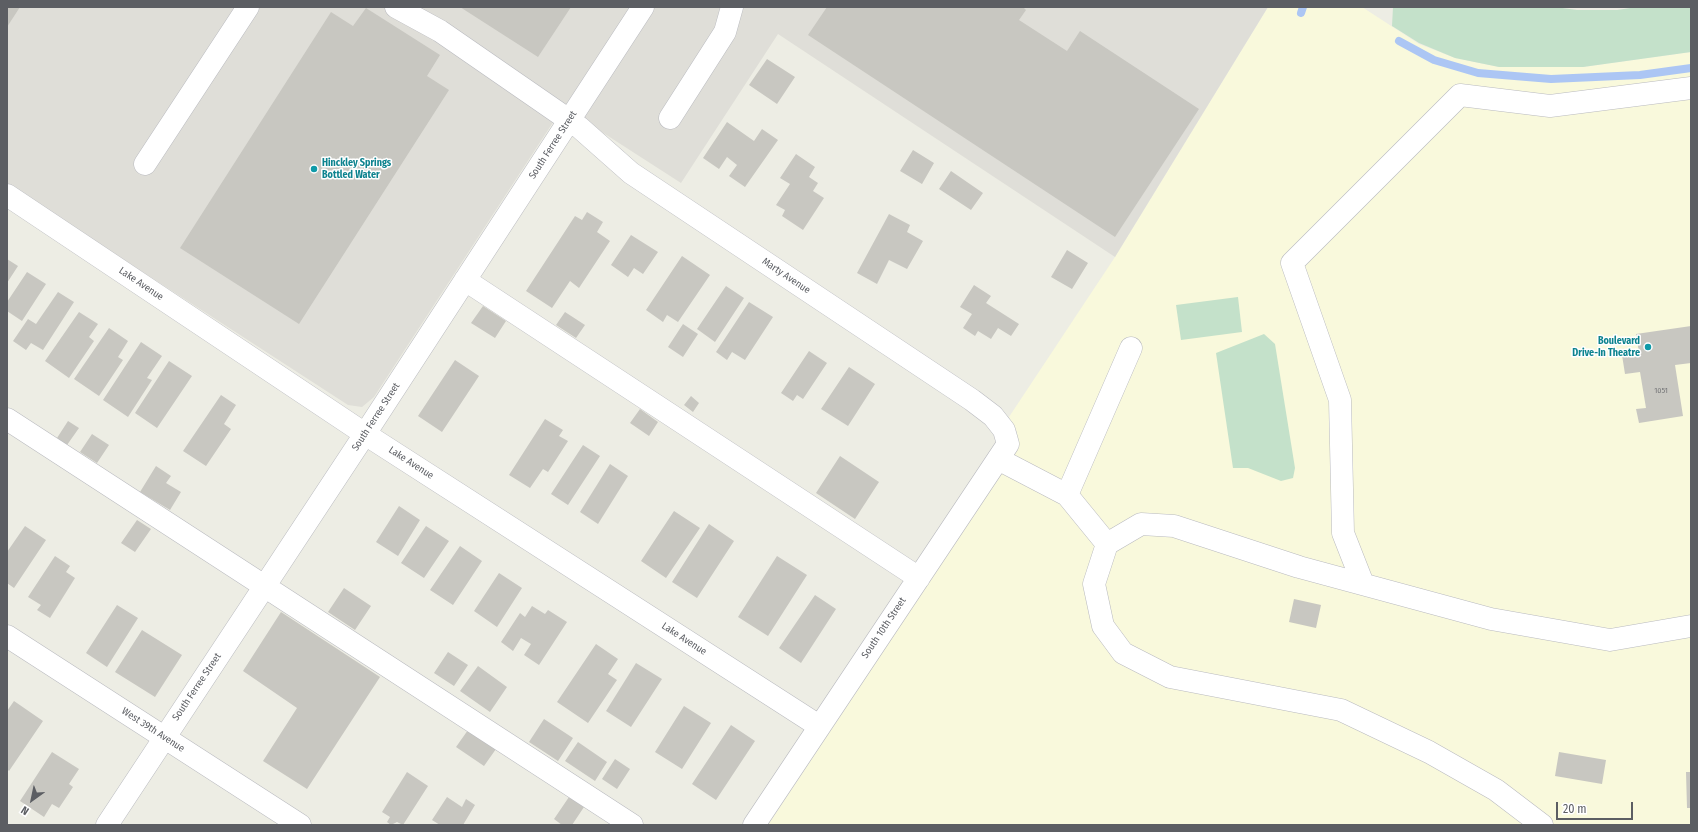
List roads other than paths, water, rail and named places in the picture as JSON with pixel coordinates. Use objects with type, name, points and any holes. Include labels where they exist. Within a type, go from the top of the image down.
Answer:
[{"type":"street","points":[[145,164],[248,7]]},
{"type":"street","name":"Marty Avenue","points":[[396,7],[440,31],[579,127],[631,174],[972,400],[993,416],[1004,430]]},
{"type":"street","name":"South Ferree Street","points":[[107,825],[366,434],[644,7]]},
{"type":"street","points":[[670,118],[726,32],[732,7]]},
{"type":"street","points":[[1363,584],[1343,533],[1340,400],[1292,263],[1460,95],[1550,106],[1691,88]]},
{"type":"street","name":"Lake Avenue","points":[[7,195],[366,434],[819,726]]},
{"type":"street","points":[[465,280],[919,578]]},
{"type":"street","points":[[1067,495],[1131,348]]},
{"type":"street","points":[[7,419],[632,825]]},
{"type":"street","name":"South 10th Street","points":[[754,825],[1008,444],[1004,430]]},
{"type":"street","points":[[998,459],[1067,495],[1107,544]]},
{"type":"street","points":[[1542,825],[1496,790],[1429,752],[1341,710],[1170,677],[1123,653],[1102,626],[1094,584],[1107,544],[1141,524],[1174,526],[1299,567],[1491,619],[1610,640],[1691,626]]},
{"type":"street","name":"West 39th Avenue","points":[[7,636],[300,825]]},
{"type":"waterway","points":[[1301,13],[1303,7]]},
{"type":"waterway","points":[[1399,41],[1434,60],[1478,73],[1551,79],[1640,75],[1691,68]]},
{"type":"place","name":"Hinckley Springs Bottled Water","points":[[314,169]]},
{"type":"place","name":"Boulevard Drive-In Theatre","points":[[1648,347]]}]
